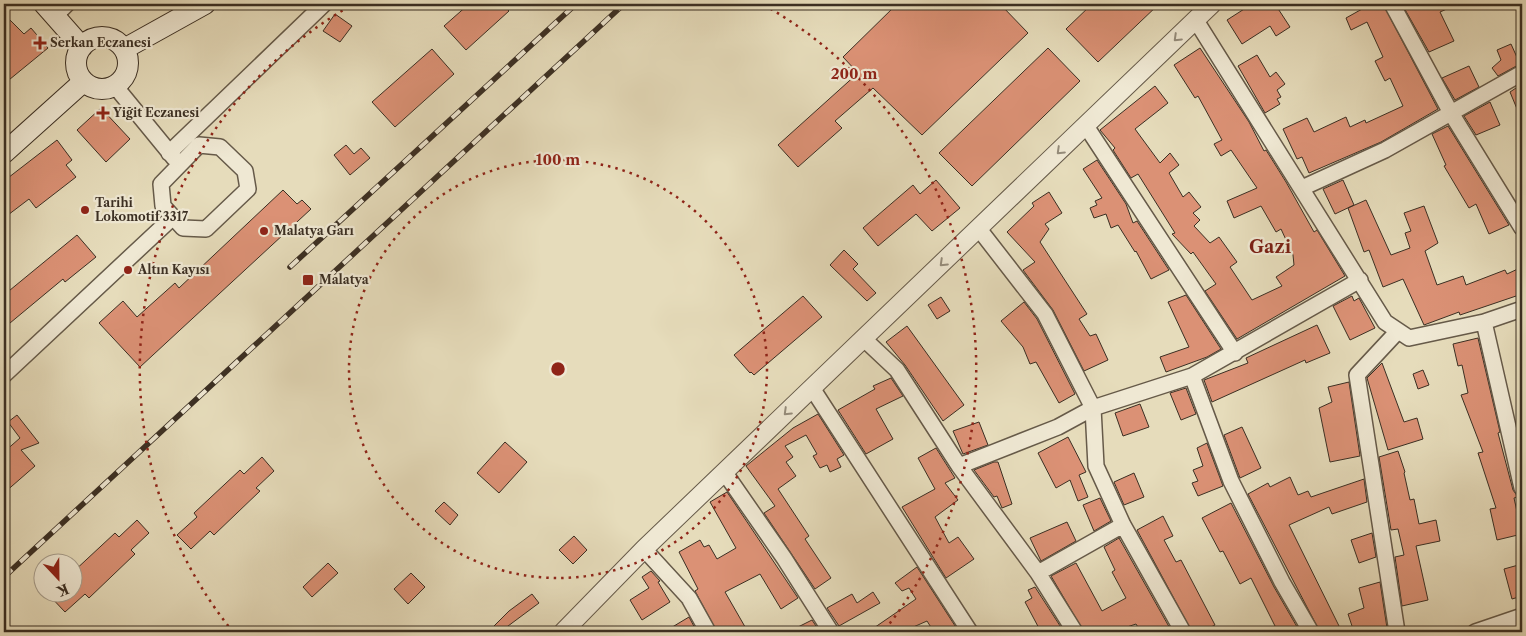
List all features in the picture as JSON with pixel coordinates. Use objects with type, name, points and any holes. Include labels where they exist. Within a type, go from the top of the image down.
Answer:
[{"type":"main road","points":[[124,48],[205,4]]},
{"type":"main road","points":[[55,8],[82,47]]},
{"type":"main road","points":[[102,37],[110,38],[124,48],[128,65],[126,73],[116,86],[98,89],[83,82],[76,66],[76,57],[82,47],[93,39],[102,37]]},
{"type":"main road","points":[[4,153],[83,82]]},
{"type":"street","points":[[169,152],[324,4]]},
{"type":"street","points":[[569,630],[644,550],[1212,4]]},
{"type":"street","points":[[1392,4],[1451,113],[1522,228]]},
{"type":"street","points":[[1195,19],[1385,322],[1409,338],[1484,322],[1522,309]]},
{"type":"street","points":[[1302,188],[1386,150],[1522,73]]},
{"type":"street","points":[[116,86],[169,152],[181,164]]},
{"type":"street","points":[[1086,126],[1235,353]]},
{"type":"street","points":[[200,145],[220,147],[245,171],[248,189],[206,229],[183,228],[173,217],[163,206],[161,184],[200,145]]},
{"type":"street","points":[[4,375],[173,217]]},
{"type":"street","points":[[979,229],[1045,314],[1093,408],[1096,466],[1124,525],[1183,632]]},
{"type":"street","points":[[959,466],[1058,426],[1093,408],[1192,376],[1360,280]]},
{"type":"street","points":[[1484,322],[1522,488]]},
{"type":"street","points":[[1397,632],[1357,375],[1398,331]]},
{"type":"street","points":[[864,339],[897,370],[959,466],[1038,573],[1075,632]]},
{"type":"street","points":[[1192,376],[1230,481],[1282,582],[1311,632]]},
{"type":"street","points":[[812,388],[970,632]]},
{"type":"street","points":[[725,473],[784,558],[831,632]]},
{"type":"street","points":[[1038,573],[1124,525]]},
{"type":"street","points":[[644,550],[688,598],[708,632]]},
{"type":"street","points":[[1475,632],[1522,616]]},
{"type":"building","points":[[469,4],[502,4],[509,11],[466,50],[444,26]]},
{"type":"building","points":[[897,4],[1000,4],[1028,33],[922,135],[873,88],[835,121],[842,128],[798,167],[778,145],[858,73],[843,57]]},
{"type":"building","points":[[1092,4],[1159,4],[1098,62],[1066,29]]},
{"type":"building","points":[[1252,4],[1275,4],[1290,27],[1276,36],[1270,26],[1242,44],[1227,20]]},
{"type":"building","points":[[1371,4],[1383,4],[1438,109],[1381,142],[1309,173],[1302,157],[1297,159],[1283,129],[1307,118],[1314,132],[1346,117],[1350,127],[1365,120],[1366,123],[1403,106],[1390,78],[1385,81],[1375,61],[1383,57],[1367,22],[1351,30],[1346,18]]},
{"type":"building","points":[[1407,4],[1458,4],[1440,12],[1454,41],[1429,52],[1403,6]]},
{"type":"building","points":[[4,14],[24,34],[31,28],[48,48],[4,84]]},
{"type":"building","points":[[335,14],[352,26],[340,42],[323,31]]},
{"type":"building","points":[[1511,44],[1520,64],[1498,76],[1492,68],[1501,60],[1497,50]]},
{"type":"building","points":[[1048,48],[1080,81],[972,186],[939,153]]},
{"type":"building","points":[[1200,48],[1249,122],[1264,151],[1266,150],[1286,182],[1314,232],[1317,230],[1345,276],[1237,339],[1205,291],[1216,284],[1193,252],[1191,254],[1172,234],[1175,233],[1138,174],[1131,178],[1113,150],[1115,148],[1100,130],[1155,86],[1168,103],[1135,129],[1160,163],[1170,153],[1179,165],[1169,173],[1183,197],[1189,192],[1201,207],[1193,213],[1200,220],[1194,226],[1210,243],[1219,237],[1237,262],[1230,267],[1252,300],[1282,286],[1276,277],[1294,265],[1293,255],[1281,229],[1276,232],[1261,206],[1234,218],[1227,201],[1257,188],[1231,150],[1221,156],[1214,144],[1222,140],[1198,96],[1195,98],[1174,65]]},
{"type":"building","points":[[432,49],[454,74],[395,127],[372,102]]},
{"type":"building","points":[[1257,55],[1270,77],[1276,72],[1285,84],[1277,90],[1281,97],[1277,99],[1280,104],[1265,113],[1238,66]]},
{"type":"building","points":[[1469,66],[1479,87],[1455,100],[1442,78]]},
{"type":"building","points":[[1522,84],[1522,121],[1510,92]]},
{"type":"building","points":[[1490,102],[1500,125],[1476,135],[1464,116]]},
{"type":"building","points":[[101,108],[130,139],[106,162],[77,130]]},
{"type":"building","points":[[1448,126],[1509,225],[1489,234],[1476,204],[1469,208],[1444,166],[1446,165],[1432,134]]},
{"type":"building","points":[[57,140],[72,160],[66,165],[76,177],[36,208],[29,199],[4,218],[4,181]]},
{"type":"building","points":[[346,145],[354,154],[361,148],[370,158],[350,175],[334,155]]},
{"type":"building","points":[[1097,160],[1126,204],[1133,223],[1137,221],[1169,270],[1151,279],[1136,251],[1118,225],[1111,228],[1106,214],[1094,218],[1090,208],[1097,205],[1095,201],[1102,198],[1083,169]]},
{"type":"building","points":[[936,180],[960,208],[932,231],[916,214],[878,246],[863,228],[913,185],[920,194]]},
{"type":"building","points":[[1343,180],[1354,205],[1335,214],[1323,189]]},
{"type":"building","points":[[283,190],[297,204],[302,200],[311,209],[140,367],[99,323],[123,301],[137,317],[175,283],[179,288]]},
{"type":"building","points":[[1049,192],[1062,213],[1045,224],[1049,229],[1040,242],[1087,314],[1079,319],[1090,336],[1096,334],[1108,360],[1084,371],[1053,310],[1023,270],[1035,262],[1007,232],[1034,206],[1032,203]]},
{"type":"building","points":[[1366,200],[1391,255],[1410,248],[1405,233],[1411,231],[1404,213],[1424,206],[1438,243],[1425,251],[1437,285],[1463,276],[1466,285],[1505,270],[1507,274],[1522,267],[1522,294],[1460,315],[1459,312],[1424,325],[1403,279],[1383,287],[1369,250],[1364,252],[1348,208]]},
{"type":"building","points":[[77,235],[96,257],[65,282],[63,279],[4,328],[4,295]]},
{"type":"building","points":[[844,250],[858,264],[853,269],[876,293],[867,301],[830,265]]},
{"type":"building","points":[[1186,295],[1221,349],[1207,357],[1166,372],[1160,357],[1189,347],[1168,302]]},
{"type":"building","points":[[803,296],[822,317],[754,375],[750,373],[734,355]]},
{"type":"building","points":[[1352,296],[1354,301],[1359,298],[1375,328],[1350,340],[1333,306]]},
{"type":"building","points":[[941,297],[950,311],[937,319],[928,305]]},
{"type":"building","points":[[1024,302],[1037,319],[1075,394],[1059,403],[1036,362],[1030,364],[1023,347],[1001,321]]},
{"type":"building","points":[[1317,325],[1330,353],[1306,363],[1305,360],[1212,402],[1204,380],[1248,363],[1246,358]]},
{"type":"building","points":[[907,326],[964,405],[943,421],[905,365],[886,342]]},
{"type":"building","points":[[1478,338],[1500,432],[1498,433],[1513,490],[1518,497],[1514,498],[1522,534],[1497,540],[1490,509],[1496,508],[1478,453],[1483,452],[1461,395],[1468,393],[1462,365],[1458,366],[1453,344]]},
{"type":"building","points":[[1382,363],[1404,422],[1417,418],[1423,439],[1388,450],[1367,378]]},
{"type":"building","points":[[1423,370],[1429,385],[1418,389],[1413,374]]},
{"type":"building","points":[[891,378],[903,396],[876,409],[893,439],[866,454],[838,410],[875,389],[873,386]]},
{"type":"building","points":[[1349,382],[1360,456],[1330,462],[1319,408],[1332,402],[1328,387]]},
{"type":"building","points":[[1186,388],[1196,414],[1181,420],[1170,393]]},
{"type":"building","points":[[1140,404],[1149,427],[1123,436],[1115,413]]},
{"type":"building","points":[[818,414],[844,455],[837,459],[841,467],[830,472],[827,465],[820,468],[813,456],[817,454],[806,435],[785,446],[793,457],[786,462],[796,476],[778,489],[809,536],[805,539],[831,578],[815,589],[764,513],[775,506],[746,466],[793,428]]},
{"type":"building","points":[[17,415],[39,443],[21,450],[35,466],[4,493],[4,452],[20,438],[8,422]]},
{"type":"building","points":[[979,422],[988,445],[963,454],[953,431]]},
{"type":"building","points":[[1242,427],[1261,468],[1240,478],[1224,435]]},
{"type":"building","points":[[1068,437],[1086,472],[1079,475],[1088,497],[1078,501],[1070,480],[1056,488],[1038,453]]},
{"type":"building","points":[[505,442],[527,462],[499,493],[477,473]]},
{"type":"building","points":[[1207,443],[1223,486],[1198,496],[1192,483],[1198,481],[1193,470],[1203,466],[1197,448]]},
{"type":"building","points":[[936,448],[955,478],[945,483],[958,500],[935,517],[949,543],[958,537],[974,559],[946,578],[902,507],[935,489],[918,458]]},
{"type":"building","points":[[1398,451],[1405,472],[1410,500],[1414,499],[1419,524],[1436,520],[1440,541],[1416,546],[1428,600],[1402,606],[1395,557],[1404,555],[1398,529],[1391,530],[1379,457]]},
{"type":"building","points":[[262,457],[274,471],[256,488],[260,491],[214,535],[210,531],[191,549],[177,535],[197,517],[194,513],[240,470],[244,474]]},
{"type":"building","points":[[998,462],[1012,504],[1002,508],[997,496],[994,497],[974,470]]},
{"type":"building","points":[[1134,473],[1144,497],[1124,505],[1114,482]]},
{"type":"building","points":[[1290,477],[1298,495],[1308,491],[1311,497],[1364,479],[1367,502],[1332,514],[1329,507],[1289,525],[1342,632],[1320,632],[1248,494],[1268,483],[1270,487]]},
{"type":"building","points":[[727,492],[798,598],[781,609],[760,574],[725,592],[748,632],[717,632],[695,591],[698,589],[679,552],[700,540],[704,547],[709,545],[717,559],[736,548],[710,502]]},
{"type":"building","points":[[1100,498],[1111,521],[1094,531],[1083,505]]},
{"type":"building","points":[[444,502],[458,515],[450,525],[435,511]]},
{"type":"building","points":[[1231,503],[1274,587],[1300,632],[1278,632],[1251,578],[1240,584],[1223,551],[1220,552],[1202,518]]},
{"type":"building","points":[[1163,516],[1173,536],[1164,540],[1176,562],[1181,560],[1215,625],[1211,627],[1213,632],[1192,632],[1137,530]]},
{"type":"building","points":[[137,520],[149,533],[131,550],[135,554],[89,598],[85,594],[82,597],[82,564],[115,533],[119,537]]},
{"type":"building","points":[[1067,522],[1076,541],[1041,561],[1030,538]]},
{"type":"building","points":[[1372,533],[1376,557],[1359,563],[1351,540]]},
{"type":"building","points":[[574,536],[587,550],[573,564],[559,550]]},
{"type":"building","points":[[1119,538],[1172,632],[1141,632],[1136,624],[1112,632],[1084,632],[1051,576],[1076,563],[1102,611],[1126,598],[1112,572],[1115,570],[1104,547]]},
{"type":"building","points":[[328,563],[338,573],[312,597],[303,587]]},
{"type":"building","points":[[1522,564],[1522,596],[1512,599],[1504,569]]},
{"type":"building","points":[[917,567],[959,632],[934,632],[927,621],[902,632],[868,632],[916,599],[909,588],[902,591],[895,583]]},
{"type":"building","points":[[651,571],[660,581],[658,582],[670,602],[642,620],[630,600],[649,588],[642,577]]},
{"type":"building","points":[[411,573],[425,587],[408,604],[394,589]]},
{"type":"building","points":[[1380,582],[1387,628],[1380,630],[1381,632],[1354,632],[1348,614],[1364,608],[1359,588]]},
{"type":"building","points":[[1035,587],[1064,632],[1041,632],[1025,602],[1032,598],[1028,590]]},
{"type":"building","points":[[873,592],[880,603],[839,626],[827,608],[852,594],[857,603]]},
{"type":"building","points":[[532,594],[539,603],[500,632],[488,632],[509,611]]},
{"type":"building","points":[[57,604],[74,604],[65,612]]},
{"type":"building","points":[[689,617],[697,632],[664,632]]},
{"type":"building","points":[[812,620],[820,632],[788,632]]},
{"type":"railway","points":[[290,267],[576,4]]},
{"type":"railway","points":[[4,577],[624,4]]},
{"type":"place","name":"Serkan Eczanesi","points":[[40,43]]},
{"type":"place","name":"Yiğit Eczanesi","points":[[103,113]]},
{"type":"place","name":"Tarihi Lokomotif 3317","points":[[85,210]]},
{"type":"place","name":"Malatya Garı","points":[[264,231]]},
{"type":"place","name":"Altın Kayısı","points":[[128,270]]},
{"type":"place","name":"Malatya","points":[[308,280]]},
{"type":"district","name":"Gazi","points":[[1270,247]]}]
